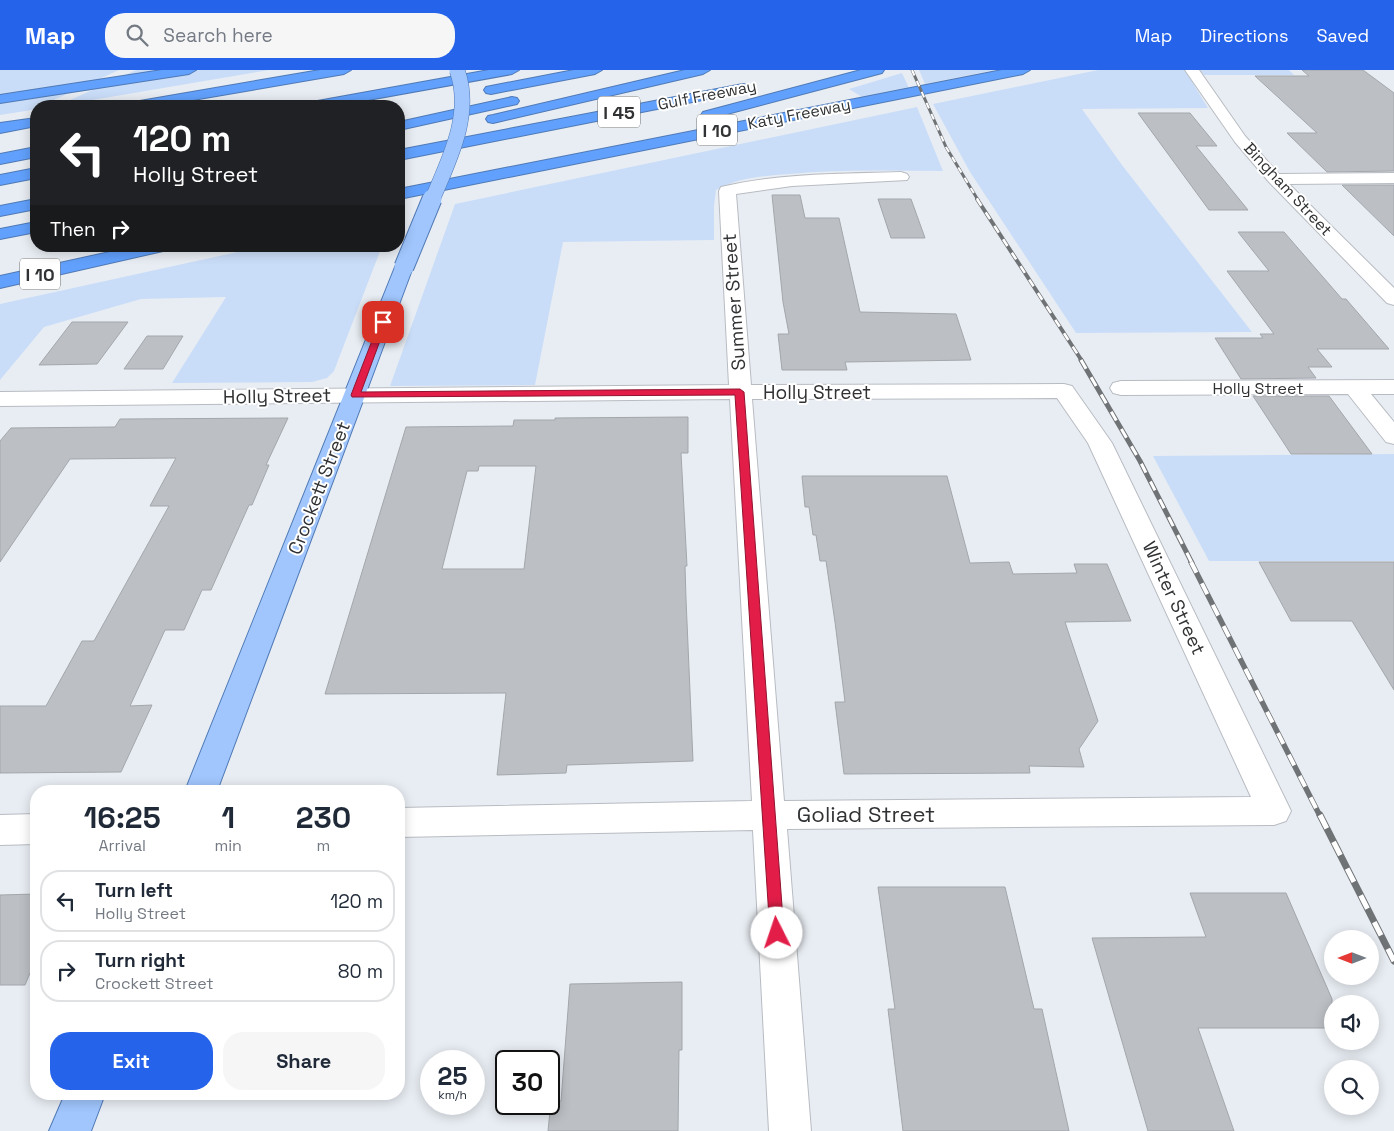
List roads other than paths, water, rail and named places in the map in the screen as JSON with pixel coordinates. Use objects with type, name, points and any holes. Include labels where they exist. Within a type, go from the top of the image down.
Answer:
[{"type":"highway","points":[[0,99],[189,70]]},
{"type":"highway","points":[[169,100],[344,70]]},
{"type":"highway","points":[[340,100],[464,73],[502,70]]},
{"type":"highway","points":[[464,73],[512,70]]},
{"type":"highway","points":[[447,98],[595,70]]},
{"type":"highway","points":[[405,125],[650,70]]},
{"type":"highway","points":[[405,140],[703,70]]},
{"type":"highway","name":"Gulf Freeway","points":[[405,154],[839,70]]},
{"type":"highway","points":[[692,119],[877,70]]},
{"type":"highway","name":"Katy Freeway","points":[[405,193],[1022,70]]},
{"type":"highway","points":[[0,128],[30,123]]},
{"type":"highway","points":[[405,192],[664,126]]},
{"type":"highway","points":[[0,159],[30,153]]},
{"type":"highway","points":[[0,180],[30,174]]},
{"type":"highway","points":[[0,211],[30,205]]},
{"type":"highway","points":[[0,234],[30,228]]},
{"type":"highway","name":"I 10","points":[[0,282],[135,252]]},
{"type":"main road","name":"Crockett Street","points":[[203,785],[404,267],[448,161],[462,116],[464,73]]},
{"type":"main road","points":[[70,1131],[83,1100]]},
{"type":"street","name":"Bingham Street","points":[[1192,70],[1240,139],[1275,179],[1394,299]]},
{"type":"street","name":"Summer Street","points":[[790,1131],[727,191],[755,184],[796,180],[901,177]]},
{"type":"street","points":[[1275,179],[1394,178]]},
{"type":"street","points":[[1354,387],[1394,437]]},
{"type":"street","name":"Holly Street","points":[[1121,388],[1394,387]]},
{"type":"street","name":"Holly Street","points":[[0,399],[1064,391]]},
{"type":"street","name":"Winter Street","points":[[1064,391],[1100,443],[1274,811]]},
{"type":"street","name":"Goliad Street","points":[[405,823],[769,815],[1274,811]]},
{"type":"street","points":[[0,830],[30,829]]},
{"type":"railway","points":[[912,70],[946,147],[978,200]]},
{"type":"railway","points":[[977,199],[1082,361]]},
{"type":"railway","points":[[1081,360],[1140,461],[1192,563]]},
{"type":"railway","points":[[1191,562],[1320,816]]},
{"type":"railway","points":[[1320,815],[1394,961]]}]
